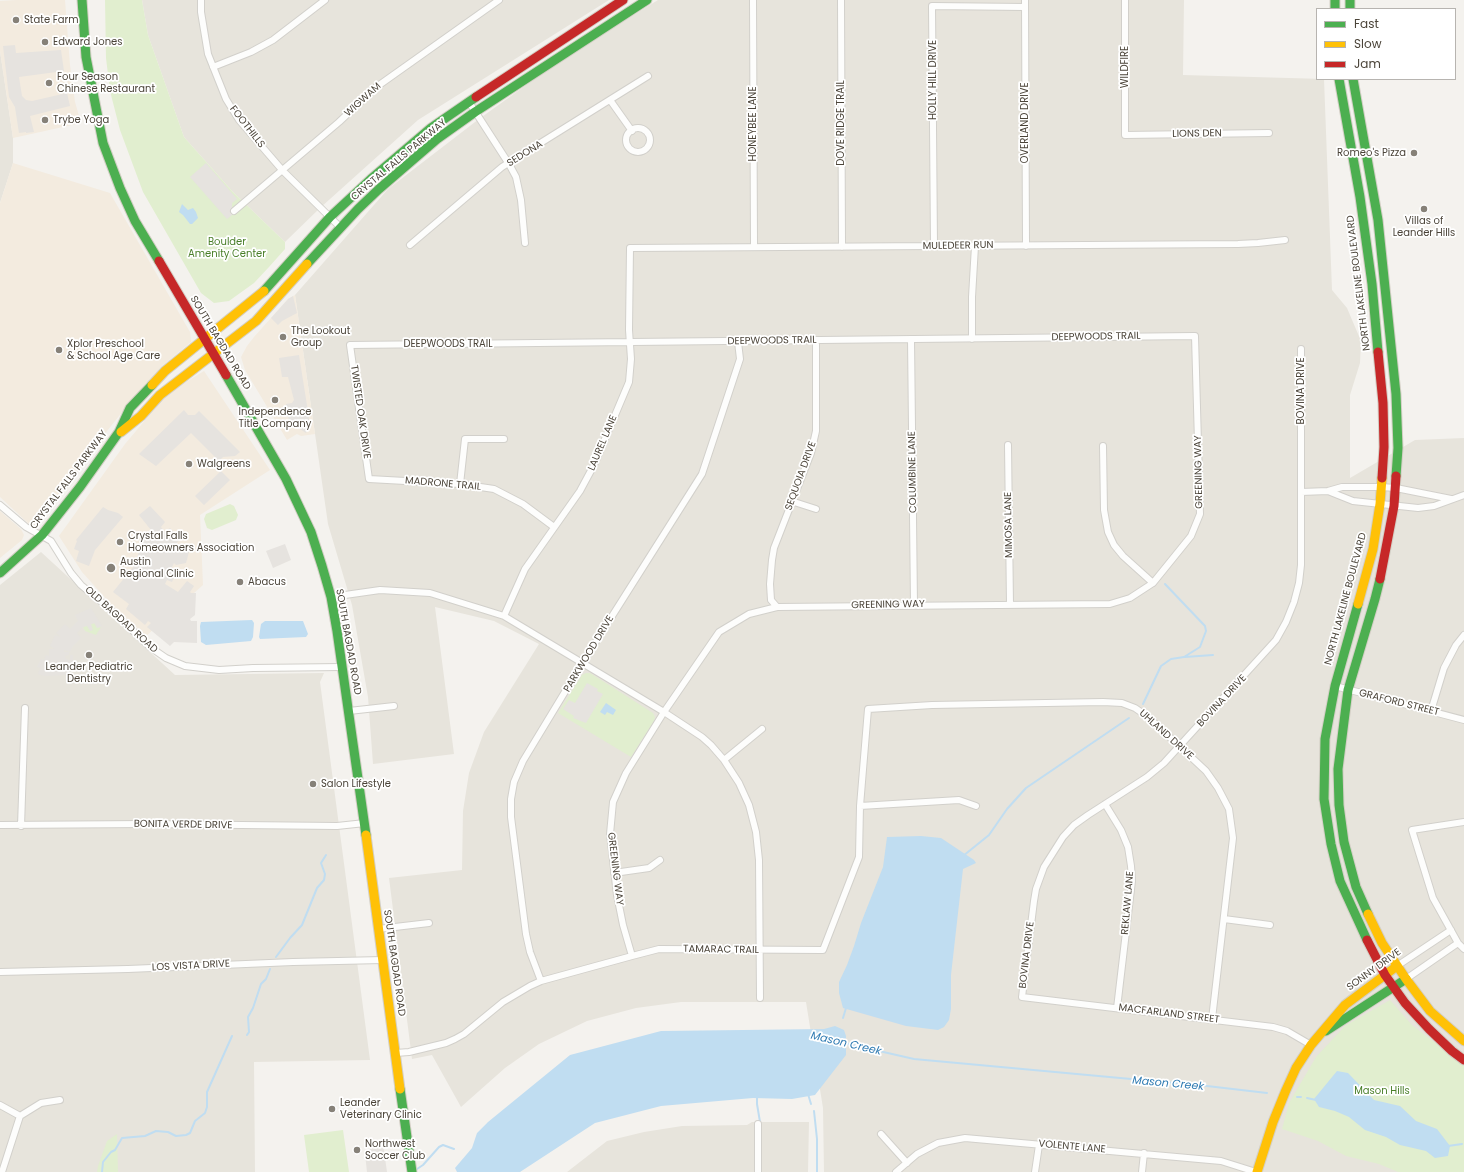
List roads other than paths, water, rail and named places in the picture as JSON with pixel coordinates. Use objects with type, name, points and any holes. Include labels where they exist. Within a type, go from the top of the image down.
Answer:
[{"type":"main road","name":"SOUTH BAGDAD ROAD","points":[[82,0],[86,58],[92,92],[103,143],[120,188],[135,221],[286,479],[311,532],[331,597],[365,823],[382,960],[412,1172]]},
{"type":"main road","name":"CRYSTAL FALLS PARKWAY","points":[[0,573],[42,535],[80,487],[120,432],[130,408],[142,395],[165,371],[265,290],[330,218],[400,153],[431,128],[623,0]]},
{"type":"main road","name":"CRYSTAL FALLS PARKWAY","points":[[120,432],[140,416],[160,396],[256,321],[340,227],[378,189],[437,139],[475,112],[647,0]]},
{"type":"main road","name":"NORTH LAKELINE BOULEVARD","points":[[1339,80],[1360,197],[1372,284],[1383,403],[1384,447],[1380,504],[1373,548],[1335,686],[1326,739],[1324,799],[1331,844],[1340,881],[1360,927],[1385,975],[1405,1003],[1429,1029],[1452,1051],[1464,1060]]},
{"type":"main road","points":[[1353,80],[1378,220],[1396,394],[1398,448],[1394,506],[1387,546],[1375,599],[1348,690],[1338,769],[1339,805],[1344,842],[1356,887],[1382,942],[1406,979],[1430,1011],[1464,1041]]},
{"type":"main road","points":[[265,290],[276,298]]},
{"type":"main road","name":"SONNY DRIVE","points":[[1256,1172],[1273,1122],[1296,1068],[1319,1036],[1345,1005],[1397,966]]},
{"type":"main road","name":"SONNY DRIVE","points":[[1319,1036],[1406,979]]},
{"type":"street","name":"FOOTHILLS","points":[[202,0],[201,12],[208,54],[226,99],[239,120],[283,171],[340,227]]},
{"type":"street","points":[[213,66],[251,52],[273,40],[325,0]]},
{"type":"street","name":"WIGWAM","points":[[234,211],[283,171],[375,88],[499,0]]},
{"type":"street","name":"HONEYBEE LANE","points":[[753,0],[754,247]]},
{"type":"street","name":"DOVE RIDGE TRAIL","points":[[841,0],[842,247]]},
{"type":"street","name":"OVERLAND DRIVE","points":[[1025,0],[1026,246]]},
{"type":"street","name":"WILDFIRE","points":[[1125,0],[1125,135]]},
{"type":"street","name":"HOLLY HILL DRIVE","points":[[934,246],[932,6],[1025,7]]},
{"type":"street","name":"SEDONA","points":[[410,244],[502,167],[648,76]]},
{"type":"street","points":[[610,100],[632,131]]},
{"type":"street","points":[[469,102],[516,177],[521,200],[525,242]]},
{"type":"street","name":"LIONS DEN","points":[[1125,135],[1269,133]]},
{"type":"street","name":"MULEDEER RUN","points":[[630,248],[1238,244],[1285,240]]},
{"type":"street","points":[[972,339],[972,298],[975,246]]},
{"type":"street","name":"LAUREL LANE","points":[[504,616],[525,569],[580,491],[594,465],[629,382],[631,359],[630,248]]},
{"type":"street","name":"DEEPWOODS TRAIL","points":[[350,345],[1195,336]]},
{"type":"street","name":"GREENING WAY","points":[[632,956],[623,925],[614,873],[610,834],[613,802],[626,773],[664,712],[719,632],[749,614],[777,607],[1110,604],[1130,598],[1153,583],[1191,536],[1200,514],[1195,336]]},
{"type":"street","name":"COLUMBINE LANE","points":[[911,339],[914,605]]},
{"type":"street","name":"SEQUOIA DRIVE","points":[[777,607],[771,600],[770,584],[774,548],[791,501],[811,453],[816,431],[816,341]]},
{"type":"street","name":"PARKWOOD DRIVE","points":[[541,981],[530,952],[526,934],[511,817],[512,790],[523,761],[583,662],[702,474],[740,359],[738,342]]},
{"type":"street","name":"TWISTED OAK DRIVE","points":[[350,345],[370,478]]},
{"type":"street","name":"BOVINA DRIVE","points":[[1022,997],[1034,901],[1044,867],[1063,837],[1074,825],[1147,777],[1164,763],[1276,640],[1286,622],[1294,602],[1299,583],[1301,565],[1301,349]]},
{"type":"street","points":[[460,484],[465,439],[504,438]]},
{"type":"street","name":"MIMOSA LANE","points":[[1008,445],[1010,605]]},
{"type":"street","points":[[1103,446],[1104,510],[1108,532],[1114,545],[1122,556],[1153,583]]},
{"type":"street","name":"MADRONE TRAIL","points":[[370,478],[460,484],[494,489],[504,493],[532,510],[554,527]]},
{"type":"street","points":[[1301,492],[1328,491],[1342,487],[1381,487],[1396,488],[1451,499]]},
{"type":"street","points":[[1328,491],[1353,501],[1418,508],[1434,506],[1464,495]]},
{"type":"street","points":[[791,501],[816,509]]},
{"type":"street","name":"OLD BAGDAD ROAD","points":[[0,504],[26,527],[51,541],[71,572],[81,584],[150,647],[166,658],[186,666],[219,670],[342,667]]},
{"type":"street","points":[[331,597],[380,590],[430,593],[504,616],[583,662],[702,737],[724,760],[733,773],[749,805],[756,832],[759,860],[760,998]]},
{"type":"street","points":[[1431,711],[1444,668],[1456,645],[1464,635]]},
{"type":"street","name":"GRAFORD STREET","points":[[1335,686],[1464,720]]},
{"type":"street","name":"UHLAND DRIVE","points":[[868,709],[948,705],[1103,702],[1122,703],[1135,708],[1148,717],[1206,772],[1218,788],[1229,810],[1233,838],[1212,1019]]},
{"type":"street","points":[[349,711],[394,706]]},
{"type":"street","points":[[21,826],[24,708]]},
{"type":"street","name":"TAMARAC TRAIL","points":[[396,1053],[409,1052],[446,1044],[464,1034],[514,995],[541,981],[659,949],[760,951],[823,950],[859,857],[860,806],[868,709]]},
{"type":"street","points":[[724,760],[762,729]]},
{"type":"street","points":[[860,806],[959,800],[976,806]]},
{"type":"street","name":"REKLAW LANE","points":[[1105,804],[1121,830],[1128,848],[1132,866],[1132,881],[1117,1008]]},
{"type":"street","points":[[1464,822],[1412,830],[1433,898],[1458,943],[1464,949]]},
{"type":"street","name":"BONITA VERDE DRIVE","points":[[0,826],[145,824],[337,826],[365,823]]},
{"type":"street","points":[[614,873],[650,868],[660,860]]},
{"type":"street","points":[[1224,919],[1270,925]]},
{"type":"street","points":[[378,929],[429,923]]},
{"type":"street","name":"SONNY DRIVE","points":[[1397,966],[1451,930]]},
{"type":"street","name":"SONNY DRIVE","points":[[1406,979],[1458,943]]},
{"type":"street","name":"LOS VISTA DRIVE","points":[[0,972],[382,960]]},
{"type":"street","name":"MACFARLAND STREET","points":[[1022,997],[1273,1027],[1287,1031],[1312,1045]]},
{"type":"street","points":[[2,1172],[20,1116],[41,1103],[60,1100]]},
{"type":"street","points":[[0,1105],[20,1116]]},
{"type":"street","points":[[758,1124],[758,1172]]},
{"type":"street","points":[[880,1134],[907,1163]]},
{"type":"street","name":"VOLENTE LANE","points":[[896,1172],[917,1154],[938,1143],[965,1138],[1221,1161],[1256,1172]]},
{"type":"street","points":[[1035,1172],[1039,1144]]},
{"type":"street","points":[[1142,1172],[1144,1153]]},
{"type":"water","points":[[182,204],[188,210],[193,208],[196,212],[198,218],[192,224],[190,224],[179,212]]},
{"type":"water","points":[[252,620],[254,623],[253,637],[251,641],[206,645],[201,642],[201,622]]},
{"type":"water","points":[[265,621],[303,621],[308,634],[306,637],[260,639],[261,624]]},
{"type":"water","points":[[606,703],[616,710],[613,715],[607,712],[605,715],[600,712]]},
{"type":"water","points":[[921,836],[941,838],[974,860],[976,863],[963,869],[951,975],[951,1009],[949,1020],[944,1027],[938,1030],[906,1026],[843,1008],[839,993],[839,982],[847,965],[861,923],[883,867],[887,837]]},
{"type":"water","points":[[835,1026],[844,1030],[846,1036],[846,1055],[815,1095],[792,1099],[753,1098],[661,1106],[595,1123],[520,1172],[457,1172],[455,1168],[472,1148],[477,1133],[488,1122],[570,1055],[661,1031],[824,1029]]},
{"type":"water","points":[[1337,1071],[1348,1073],[1374,1100],[1400,1106],[1416,1121],[1437,1129],[1450,1146],[1448,1156],[1435,1158],[1426,1151],[1400,1145],[1386,1137],[1365,1130],[1349,1117],[1335,1111],[1319,1107],[1314,1099]]},
{"type":"waterway","points":[[1143,704],[1161,666],[1171,659],[1184,657],[1200,647],[1206,631],[1205,626],[1165,584]]},
{"type":"waterway","points":[[1185,657],[1213,655]]},
{"type":"waterway","points":[[963,856],[989,835],[1007,809],[1026,788],[1129,718]]},
{"type":"waterway","points":[[276,957],[302,925],[317,888],[324,880],[325,874],[321,863],[326,855]]},
{"type":"waterway","points":[[247,1035],[249,1032],[248,1017],[253,1008],[261,984],[266,979],[270,969]]},
{"type":"waterway","points":[[843,1018],[846,1008]]},
{"type":"waterway","points":[[102,1172],[103,1162],[111,1152],[115,1150],[122,1138],[145,1136],[156,1131],[168,1132],[176,1136],[190,1133],[195,1121],[205,1113],[207,1107],[207,1092],[232,1036]]},
{"type":"waterway","name":"Mason Creek","points":[[844,1043],[914,1059],[1207,1086],[1267,1093]]},
{"type":"waterway","points":[[808,1094],[811,1104]]},
{"type":"waterway","points":[[757,1097],[760,1122]]},
{"type":"waterway","name":"Mason Creek","points":[[1307,1098],[1316,1100]]},
{"type":"waterway","points":[[814,1111],[817,1139],[817,1172]]},
{"type":"waterway","name":"Mason Creek","points":[[1448,1146],[1462,1144]]},
{"type":"waterway","name":"Mason Creek","points":[[414,1171],[423,1165],[439,1147],[443,1145],[454,1149]]},
{"type":"place","name":"State Farm","points":[[16,20]]},
{"type":"place","name":"Edward Jones","points":[[45,42]]},
{"type":"place","name":"Four Season Chinese Restaurant","points":[[49,83]]},
{"type":"place","name":"Trybe Yoga","points":[[45,120]]},
{"type":"place","name":"Romeo's Pizza","points":[[1414,153]]},
{"type":"place","name":"Villas of Leander Hills","points":[[1424,209]]},
{"type":"place","name":"The Lookout Group","points":[[283,337]]},
{"type":"place","name":"Xplor Preschool & School Age Care","points":[[59,350]]},
{"type":"place","name":"Independence Title Company","points":[[275,400]]},
{"type":"place","name":"Walgreens","points":[[189,464]]},
{"type":"place","name":"Crystal Falls Homeowners Association","points":[[120,542]]},
{"type":"place","name":"Austin Regional Clinic","points":[[111,568]]},
{"type":"place","name":"Abacus","points":[[240,582]]},
{"type":"place","name":"Leander Pediatric Dentistry","points":[[89,655]]},
{"type":"place","name":"Salon Lifestyle","points":[[313,784]]},
{"type":"place","name":"Leander Veterinary Clinic","points":[[332,1109]]},
{"type":"place","name":"Northwest Soccer Club","points":[[357,1150]]},
{"type":"park label","name":"Boulder Amenity Center","points":[[227,248]]},
{"type":"park label","name":"Mason Hills","points":[[1382,1091]]}]
